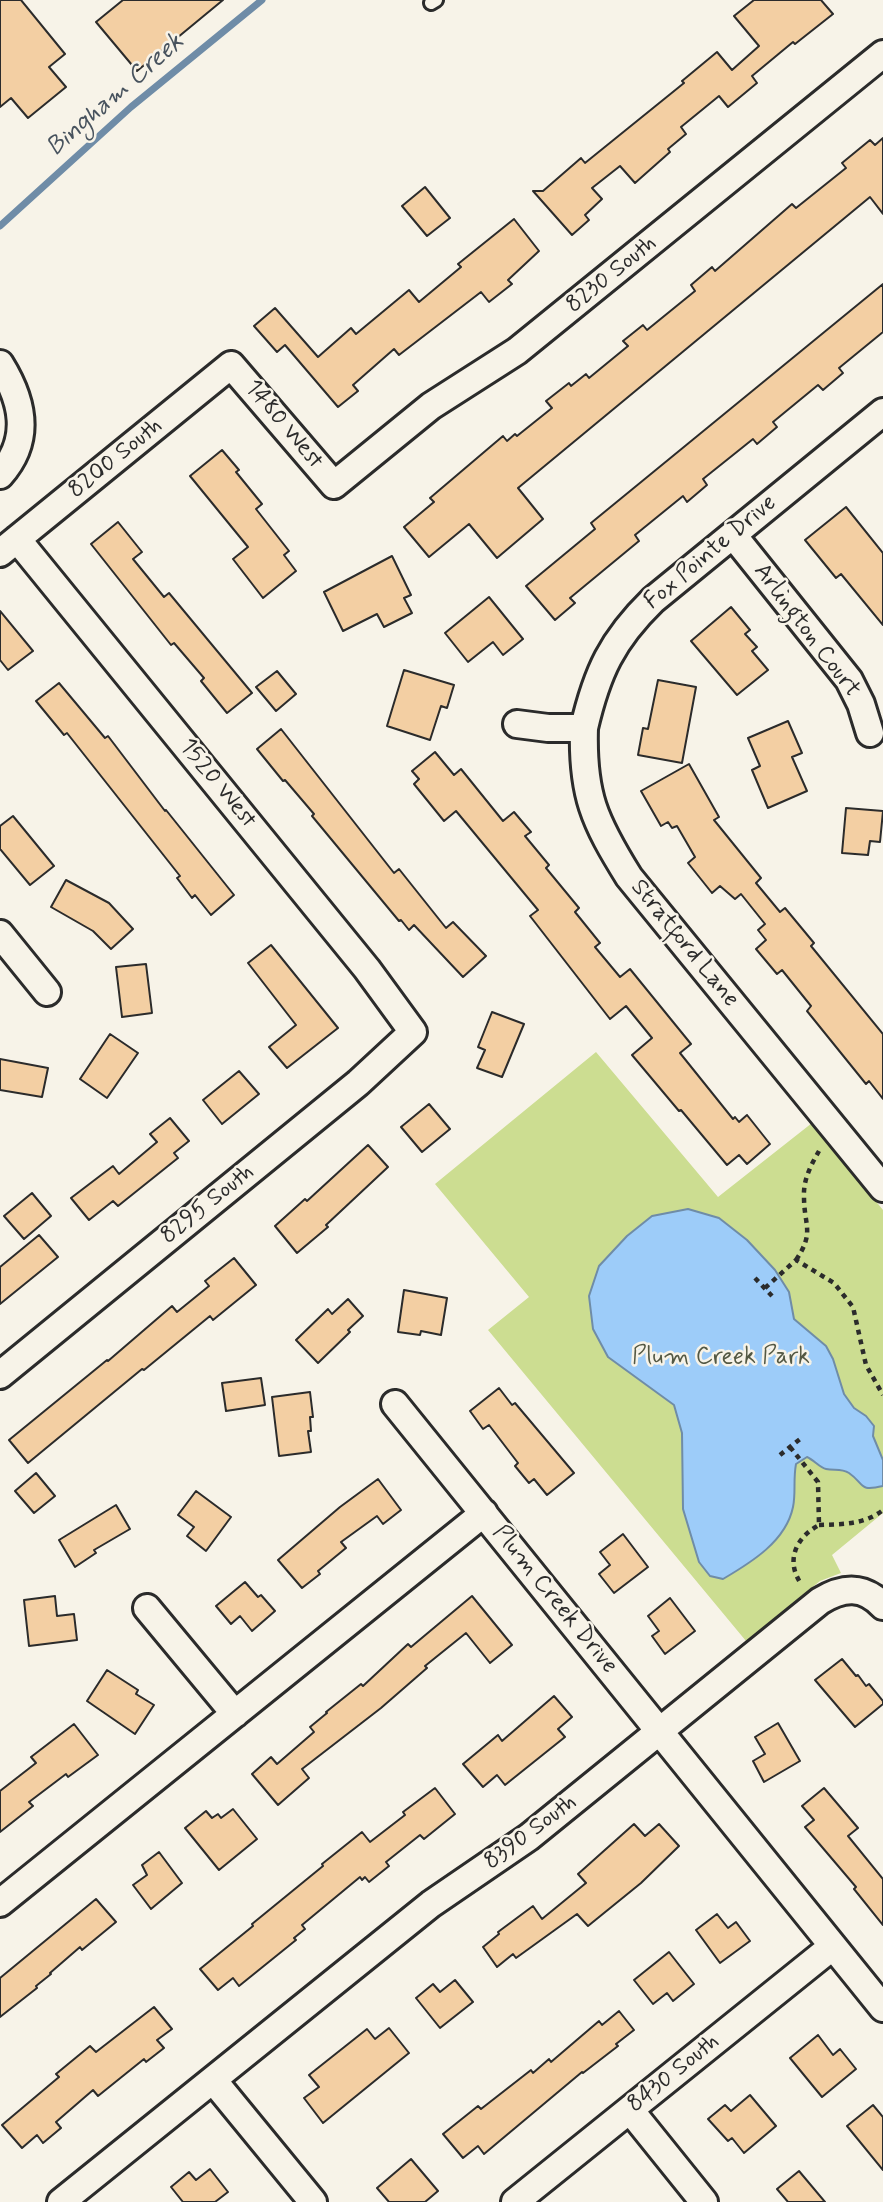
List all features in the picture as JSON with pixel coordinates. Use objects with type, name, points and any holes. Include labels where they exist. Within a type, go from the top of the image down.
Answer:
[{"type":"street","name":"8230 South","points":[[334,485],[431,406],[517,351],[883,54]]},
{"type":"street","points":[[0,363],[13,384],[22,415],[18,447],[0,475]]},
{"type":"street","name":"1480 West","points":[[232,365],[334,485]]},
{"type":"street","name":"8200 South","points":[[8,546],[232,365]]},
{"type":"street","name":"Fox Pointe Drive","points":[[584,727],[592,693],[608,655],[630,623],[653,600],[883,412]]},
{"type":"street","name":"Arlington Court","points":[[733,535],[849,680],[861,704],[870,733]]},
{"type":"street","name":"1520 West","points":[[8,546],[367,969],[413,1032]]},
{"type":"street","points":[[517,724],[548,728],[584,727]]},
{"type":"street","name":"Stratford Lane","points":[[584,727],[583,761],[588,799],[604,839],[629,877],[883,1188]]},
{"type":"street","points":[[0,934],[47,992]]},
{"type":"street","name":"8295 South","points":[[0,1375],[358,1083],[413,1032]]},
{"type":"street","points":[[395,1404],[484,1513]]},
{"type":"street","name":"Plum Creek Drive","points":[[0,1903],[484,1513],[883,2008]]},
{"type":"street","name":"8390 South","points":[[61,2202],[431,1904],[529,1837],[820,1601],[850,1588],[866,1592],[883,1606]]},
{"type":"street","points":[[147,1608],[235,1714]]},
{"type":"street","name":"8430 South","points":[[515,2202],[833,1946]]},
{"type":"street","points":[[213,2080],[313,2202]]},
{"type":"street","points":[[629,2110],[704,2202]]},
{"type":"path","points":[[765,1288],[796,1260],[808,1237],[803,1196],[809,1170],[820,1151]]},
{"type":"path","points":[[796,1260],[834,1283],[853,1307],[866,1365],[883,1395]]},
{"type":"path","points":[[811,1280],[817,1273]]},
{"type":"path","points":[[755,1278],[772,1296]]},
{"type":"path","points":[[780,1455],[800,1439]]},
{"type":"path","points":[[790,1447],[818,1482],[819,1525]]},
{"type":"path","points":[[802,1586],[796,1577],[794,1550],[809,1530],[819,1525],[861,1522],[883,1510]]},
{"type":"green space","name":"Plum Creek Park","points":[[596,1052],[718,1197],[812,1123],[883,1210],[883,1513],[832,1555],[841,1573],[820,1581],[746,1641],[488,1330],[529,1297],[435,1184]]},
{"type":"water","points":[[688,1209],[719,1218],[747,1240],[775,1270],[789,1292],[794,1319],[826,1346],[844,1394],[854,1408],[874,1426],[873,1436],[883,1460],[883,1486],[869,1488],[846,1471],[829,1470],[807,1457],[796,1464],[793,1507],[783,1530],[756,1558],[723,1579],[710,1576],[699,1562],[683,1509],[682,1433],[674,1405],[608,1357],[593,1329],[589,1296],[599,1266],[627,1236],[652,1216]]},
{"type":"building","points":[[0,0],[21,0],[65,54],[49,67],[66,87],[28,118],[11,98],[0,107]]},
{"type":"building","points":[[123,0],[223,0],[137,71],[96,22]]},
{"type":"building","points":[[754,0],[821,0],[833,14],[752,76],[757,83],[728,107],[719,96],[681,127],[686,134],[635,183],[620,166],[592,188],[602,199],[585,215],[589,220],[572,235],[533,191],[543,191],[581,158],[585,163],[684,83],[682,81],[717,52],[732,70],[759,46],[734,16]]},
{"type":"building","points":[[883,138],[883,214],[870,197],[518,488],[543,519],[497,558],[469,524],[429,557],[404,527],[434,502],[430,498],[503,436],[507,441],[515,434],[517,436],[552,408],[546,401],[569,383],[571,386],[586,374],[589,378],[628,346],[623,341],[643,325],[647,330],[695,291],[691,285],[712,267],[715,271],[792,204],[796,208],[846,168],[842,163],[870,140],[875,145]]},
{"type":"building","points":[[425,187],[450,218],[427,236],[402,206]]},
{"type":"building","points":[[514,219],[539,251],[508,280],[512,284],[489,302],[481,292],[399,355],[394,349],[353,385],[358,391],[338,407],[285,345],[277,352],[254,326],[275,308],[318,357],[351,328],[356,334],[409,290],[419,302],[461,267],[458,264]]},
{"type":"building","points":[[883,284],[883,332],[839,368],[843,373],[823,390],[818,385],[773,422],[777,427],[757,444],[753,439],[703,479],[707,485],[687,502],[683,496],[635,535],[639,541],[570,598],[575,603],[555,620],[526,586],[595,529],[591,523]]},
{"type":"building","points":[[222,450],[262,504],[256,509],[289,551],[284,555],[296,571],[263,598],[233,559],[248,547],[190,476]]},
{"type":"building","points":[[846,507],[883,553],[883,625],[841,574],[836,578],[805,540]]},
{"type":"building","points":[[118,522],[142,552],[133,559],[164,597],[169,593],[252,693],[227,713],[201,681],[204,678],[174,643],[171,645],[91,544]]},
{"type":"building","points":[[392,556],[411,595],[404,598],[412,613],[384,627],[377,614],[343,631],[324,592]]},
{"type":"building","points":[[489,597],[523,639],[503,655],[493,642],[468,662],[445,633]]},
{"type":"building","points":[[731,607],[750,630],[745,634],[757,647],[752,651],[768,670],[737,695],[691,641]]},
{"type":"building","points":[[0,611],[33,651],[8,670],[0,660]]},
{"type":"building","points":[[404,670],[454,685],[447,708],[441,706],[430,740],[387,726]]},
{"type":"building","points":[[277,671],[296,694],[276,711],[256,687]]},
{"type":"building","points":[[658,680],[696,687],[682,763],[638,755],[643,728],[648,729]]},
{"type":"building","points":[[59,683],[105,738],[108,736],[234,895],[211,915],[195,895],[192,898],[177,878],[180,876],[67,733],[64,735],[36,701]]},
{"type":"building","points":[[788,721],[802,753],[792,757],[807,791],[768,808],[752,770],[760,766],[748,738]]},
{"type":"building","points":[[281,729],[394,873],[399,869],[446,928],[453,922],[486,956],[463,977],[414,925],[409,930],[399,921],[312,816],[314,814],[257,749]]},
{"type":"building","points":[[435,752],[454,775],[461,769],[503,821],[514,812],[531,832],[525,836],[549,865],[546,868],[579,908],[575,912],[600,943],[595,947],[620,977],[630,969],[691,1044],[680,1053],[733,1119],[735,1117],[739,1122],[747,1115],[770,1144],[747,1164],[739,1155],[727,1165],[681,1110],[679,1111],[632,1055],[652,1038],[626,1006],[610,1019],[530,916],[538,910],[456,811],[444,821],[414,784],[419,779],[412,771]]},
{"type":"building","points":[[689,764],[719,817],[714,820],[761,878],[756,883],[780,912],[785,908],[814,943],[811,946],[883,1034],[883,1099],[869,1081],[866,1084],[807,1011],[811,1006],[782,970],[777,974],[756,949],[766,940],[758,930],[765,924],[741,894],[735,899],[720,886],[712,893],[688,863],[695,857],[677,826],[672,828],[668,822],[661,826],[641,791]]},
{"type":"building","points":[[846,808],[883,811],[880,842],[870,841],[868,855],[842,853]]},
{"type":"building","points":[[13,816],[54,866],[30,885],[0,849],[0,826]]},
{"type":"building","points":[[66,880],[109,903],[133,929],[111,949],[93,931],[51,907]]},
{"type":"building","points":[[271,945],[338,1028],[287,1068],[269,1047],[296,1025],[248,963]]},
{"type":"building","points":[[146,964],[152,1013],[122,1017],[116,967]]},
{"type":"building","points":[[492,1012],[524,1024],[502,1077],[477,1068],[485,1050],[478,1047]]},
{"type":"building","points":[[110,1034],[138,1053],[107,1098],[80,1079]]},
{"type":"building","points":[[0,1059],[48,1068],[42,1097],[0,1090]]},
{"type":"building","points":[[239,1071],[259,1094],[222,1124],[203,1100]]},
{"type":"building","points":[[429,1104],[450,1129],[422,1152],[401,1127]]},
{"type":"building","points":[[170,1118],[189,1141],[174,1153],[178,1158],[118,1206],[113,1201],[89,1220],[71,1198],[113,1166],[119,1174],[157,1142],[150,1134]]},
{"type":"building","points":[[368,1145],[388,1167],[326,1225],[328,1227],[297,1253],[275,1226],[305,1199],[307,1201]]},
{"type":"building","points":[[32,1193],[51,1216],[24,1239],[4,1216]]},
{"type":"building","points":[[39,1235],[58,1257],[0,1304],[0,1267]]},
{"type":"building","points":[[234,1258],[256,1285],[213,1320],[210,1316],[142,1369],[28,1463],[9,1440],[172,1306],[177,1312],[209,1286],[205,1281]]},
{"type":"building","points":[[404,1290],[447,1298],[441,1335],[421,1331],[420,1335],[398,1332]]},
{"type":"building","points":[[348,1299],[363,1316],[318,1363],[296,1340],[328,1309],[332,1314]]},
{"type":"building","points":[[261,1378],[265,1405],[226,1411],[222,1383]]},
{"type":"building","points":[[499,1388],[574,1473],[547,1495],[534,1479],[529,1483],[515,1466],[518,1463],[489,1425],[483,1429],[470,1411]]},
{"type":"building","points":[[310,1392],[313,1417],[310,1417],[311,1431],[308,1431],[311,1452],[279,1456],[272,1397]]},
{"type":"building","points":[[36,1473],[55,1496],[34,1513],[15,1491]]},
{"type":"building","points":[[378,1479],[401,1510],[383,1524],[377,1516],[341,1542],[346,1548],[302,1588],[278,1560],[340,1507]]},
{"type":"building","points":[[196,1491],[231,1517],[206,1551],[187,1536],[194,1527],[178,1515]]},
{"type":"building","points":[[116,1505],[130,1529],[94,1550],[96,1553],[75,1567],[59,1540]]},
{"type":"building","points":[[623,1534],[648,1567],[614,1593],[599,1574],[610,1565],[600,1552]]},
{"type":"building","points":[[245,1582],[275,1611],[252,1631],[240,1616],[231,1624],[216,1606]]},
{"type":"building","points":[[55,1596],[57,1616],[74,1614],[77,1640],[29,1646],[24,1600]]},
{"type":"building","points":[[472,1596],[512,1645],[490,1663],[466,1633],[425,1666],[427,1668],[381,1708],[302,1769],[309,1778],[278,1805],[252,1774],[271,1757],[277,1764],[314,1732],[310,1727],[326,1712],[361,1684],[363,1686],[408,1644],[411,1647]]},
{"type":"building","points":[[670,1598],[695,1631],[665,1654],[652,1636],[659,1631],[648,1616]]},
{"type":"building","points":[[842,1659],[883,1701],[883,1704],[855,1727],[815,1680]]},
{"type":"building","points":[[107,1670],[138,1690],[136,1694],[154,1705],[135,1734],[87,1701]]},
{"type":"building","points":[[554,1696],[572,1717],[558,1729],[565,1737],[505,1785],[497,1775],[483,1787],[463,1764],[498,1735],[502,1741]]},
{"type":"building","points":[[778,1723],[800,1761],[764,1782],[753,1761],[765,1754],[755,1737]]},
{"type":"building","points":[[74,1724],[98,1755],[68,1777],[66,1774],[29,1802],[33,1806],[0,1832],[0,1791],[36,1763],[31,1757]]},
{"type":"building","points":[[435,1788],[455,1814],[424,1839],[420,1835],[386,1862],[389,1866],[369,1882],[365,1877],[362,1880],[360,1877],[302,1925],[305,1929],[294,1938],[296,1940],[239,1986],[233,1978],[218,1990],[200,1969],[362,1832],[370,1842]]},
{"type":"building","points":[[824,1788],[858,1828],[848,1836],[883,1879],[883,1925],[854,1889],[856,1887],[805,1827],[814,1820],[802,1806]]},
{"type":"building","points":[[233,1809],[257,1839],[219,1870],[185,1828],[206,1811],[212,1818],[218,1814],[221,1818]]},
{"type":"building","points":[[634,1824],[645,1836],[659,1824],[679,1846],[641,1883],[588,1926],[577,1914],[516,1958],[513,1954],[497,1967],[483,1947],[533,1906],[542,1919],[586,1883],[578,1874]]},
{"type":"building","points":[[159,1852],[182,1883],[151,1909],[133,1885],[147,1875],[142,1865]]},
{"type":"building","points":[[96,1899],[116,1922],[82,1950],[80,1947],[36,1986],[37,1988],[0,2017],[0,1978]]},
{"type":"building","points":[[717,1914],[728,1928],[736,1922],[750,1941],[720,1963],[696,1930]]},
{"type":"building","points":[[669,1952],[694,1984],[673,2001],[667,1993],[653,2004],[634,1980]]},
{"type":"building","points":[[455,1980],[473,2002],[440,2028],[416,1998],[433,1984],[440,1992]]},
{"type":"building","points":[[154,2007],[172,2029],[157,2040],[164,2048],[146,2062],[144,2059],[98,2096],[93,2090],[56,2122],[61,2128],[43,2143],[37,2135],[22,2148],[2,2125],[59,2077],[56,2074],[90,2046],[96,2052]]},
{"type":"building","points":[[619,2011],[634,2030],[616,2044],[618,2046],[582,2072],[484,2154],[478,2146],[463,2158],[443,2134],[478,2106],[481,2109],[531,2070],[533,2073],[549,2059],[551,2062],[599,2021],[602,2025]]},
{"type":"building","points":[[389,2028],[409,2053],[323,2123],[304,2098],[319,2087],[309,2075],[367,2029],[375,2039]]},
{"type":"building","points":[[818,2035],[833,2055],[840,2049],[856,2069],[822,2097],[790,2058]]},
{"type":"building","points":[[750,2095],[776,2126],[744,2153],[732,2138],[728,2141],[708,2119],[725,2105],[731,2111]]},
{"type":"building","points":[[873,2105],[883,2117],[883,2170],[847,2126]]},
{"type":"building","points":[[411,2159],[438,2191],[425,2202],[389,2202],[377,2188]]},
{"type":"building","points":[[210,2169],[228,2192],[215,2202],[183,2202],[171,2187],[189,2172],[196,2180]]},
{"type":"building","points":[[799,2171],[825,2202],[788,2202],[777,2189]]},
{"type":"waterway","name":"Bingham Creek","points":[[0,226],[131,107],[262,0]]}]
